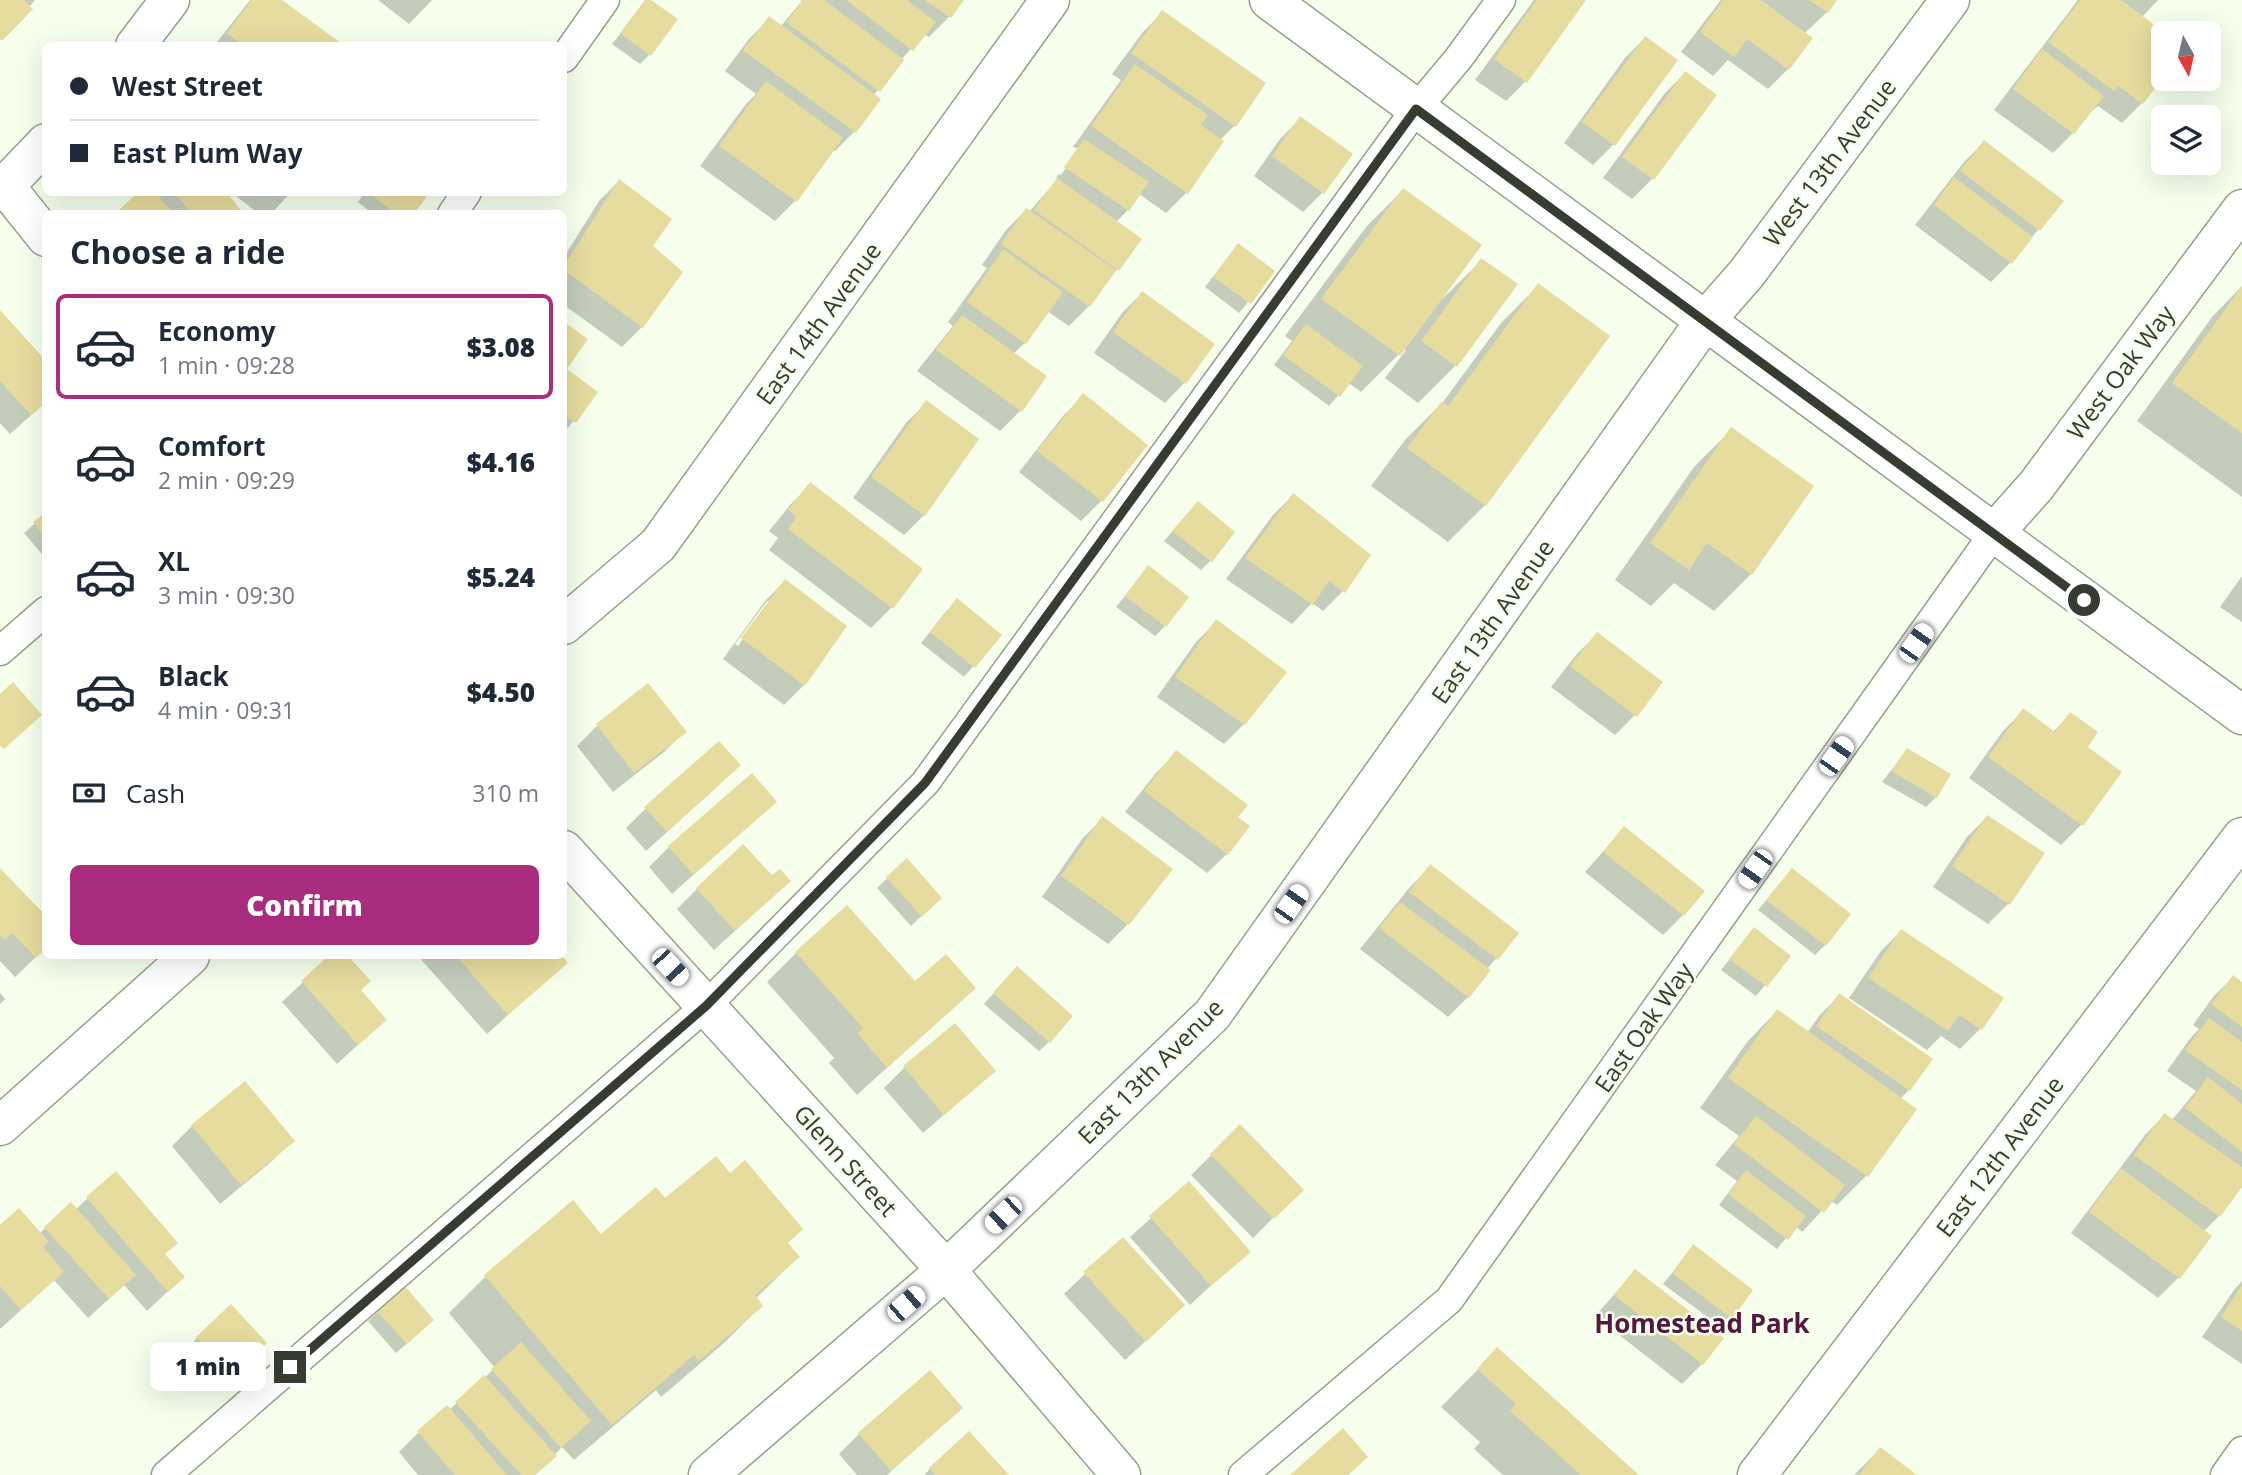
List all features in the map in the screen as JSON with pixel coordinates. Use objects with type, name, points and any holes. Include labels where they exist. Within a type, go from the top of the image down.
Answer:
[{"type":"street","points":[[138,42],[170,0]]},
{"type":"street","name":"East 14th Avenue","points":[[567,622],[659,545],[1050,0]]},
{"type":"street","points":[[1269,0],[2242,715]]},
{"type":"street","name":"West 13th Avenue","points":[[1705,321],[1746,273],[1950,0]]},
{"type":"street","points":[[42,147],[3,189],[42,233]]},
{"type":"street","name":"West Oak Way","points":[[1994,533],[2036,486],[2242,209]]},
{"type":"street","name":"East 13th Avenue","points":[[708,1475],[946,1270],[1212,1015],[1705,321]]},
{"type":"street","name":"East 12th Avenue","points":[[1757,1475],[2242,837]]},
{"type":"street","name":"Glenn Street","points":[[567,853],[946,1270],[1121,1475]]},
{"type":"street","points":[[0,1126],[187,959]]},
{"type":"lane","points":[[567,54],[605,0]]},
{"type":"lane","points":[[166,1475],[706,1006],[925,783],[1416,109],[1458,59],[1501,0]]},
{"type":"lane","name":"East Oak Way","points":[[1243,1475],[1449,1300],[1994,533]]},
{"type":"lane","points":[[0,651],[42,614]]},
{"type":"lane","points":[[2225,1475],[2242,1451]]},
{"type":"building","points":[[0,0],[24,0],[33,9],[2,41],[0,38]]},
{"type":"building","points":[[251,0],[282,0],[340,42],[239,42],[227,33]]},
{"type":"building","points":[[645,0],[651,0],[678,19],[651,56],[620,33]]},
{"type":"building","points":[[803,0],[824,0],[904,60],[880,92],[786,22]]},
{"type":"building","points":[[846,0],[907,0],[936,22],[913,51]]},
{"type":"building","points":[[925,0],[964,0],[951,18]]},
{"type":"building","points":[[1537,0],[1586,0],[1527,83],[1494,59]]},
{"type":"building","points":[[1723,0],[1761,0],[1813,38],[1789,70],[1747,39],[1734,57],[1700,32]]},
{"type":"building","points":[[1809,0],[1837,0],[1828,13]]},
{"type":"building","points":[[2080,0],[2121,0],[2151,22],[2153,91],[2143,104],[2118,86],[2114,91],[2048,42]]},
{"type":"building","points":[[1162,10],[1266,83],[1236,127],[1131,53]]},
{"type":"building","points":[[769,16],[881,99],[856,133],[743,50]]},
{"type":"building","points":[[1645,36],[1678,60],[1615,146],[1582,122]]},
{"type":"building","points":[[2042,49],[2104,96],[2074,134],[2013,89]]},
{"type":"building","points":[[1135,64],[1208,115],[1201,125],[1224,141],[1188,194],[1091,126]]},
{"type":"building","points":[[1685,71],[1717,95],[1654,180],[1622,157]]},
{"type":"building","points":[[766,81],[843,138],[797,202],[719,146]]},
{"type":"building","points":[[1300,116],[1353,154],[1324,194],[1272,156]]},
{"type":"building","points":[[1084,139],[1149,182],[1129,211],[1064,167]]},
{"type":"building","points":[[1984,140],[2064,201],[2040,231],[1960,171]]},
{"type":"building","points":[[1954,177],[2033,237],[2012,264],[1934,205]]},
{"type":"building","points":[[1057,178],[1142,239],[1119,271],[1034,210]]},
{"type":"building","points":[[619,179],[672,219],[653,246],[683,272],[643,328],[567,272],[567,261]]},
{"type":"building","points":[[1403,188],[1482,245],[1400,356],[1321,299]]},
{"type":"building","points":[[134,196],[158,196],[171,210],[119,210]]},
{"type":"building","points":[[177,196],[229,196],[241,210],[189,210]]},
{"type":"building","points":[[373,196],[427,196],[417,210],[391,210]]},
{"type":"building","points":[[1026,208],[1116,270],[1090,307],[1001,244]]},
{"type":"building","points":[[1238,243],[1275,271],[1251,304],[1213,277]]},
{"type":"building","points":[[1003,249],[1063,292],[1026,344],[967,302]]},
{"type":"building","points":[[1481,258],[1518,284],[1457,367],[1421,341]]},
{"type":"building","points":[[1538,283],[1610,336],[1486,506],[1407,448],[1442,401],[1448,406]]},
{"type":"building","points":[[2242,286],[2242,433],[2172,383]]},
{"type":"building","points":[[1142,291],[1215,344],[1186,384],[1113,332]]},
{"type":"building","points":[[0,310],[42,357],[42,405],[31,415],[0,381]]},
{"type":"building","points":[[962,315],[1047,376],[1022,412],[936,350]]},
{"type":"building","points":[[567,324],[588,339],[567,369]]},
{"type":"building","points":[[1306,324],[1363,366],[1340,397],[1283,355]]},
{"type":"building","points":[[567,369],[598,392],[576,423],[567,417]]},
{"type":"building","points":[[1083,393],[1148,445],[1103,502],[1037,451]]},
{"type":"building","points":[[926,400],[979,439],[925,516],[871,477]]},
{"type":"building","points":[[1731,427],[1814,486],[1752,575],[1707,543],[1689,570],[1650,543]]},
{"type":"building","points":[[810,482],[923,569],[893,609],[788,529],[796,517],[788,510]]},
{"type":"building","points":[[1293,493],[1371,555],[1345,593],[1329,581],[1313,605],[1245,558]]},
{"type":"building","points":[[1198,501],[1235,532],[1212,562],[1172,531]]},
{"type":"building","points":[[42,515],[42,533],[33,522]]},
{"type":"building","points":[[1148,565],[1189,597],[1166,627],[1125,596]]},
{"type":"building","points":[[785,579],[847,626],[805,686],[741,638]]},
{"type":"building","points":[[957,598],[1002,635],[975,668],[930,632]]},
{"type":"building","points":[[1216,619],[1287,672],[1245,725],[1175,677]]},
{"type":"building","points":[[1597,632],[1663,682],[1637,717],[1570,666]]},
{"type":"building","points":[[13,682],[42,715],[4,749],[0,745],[0,694]]},
{"type":"building","points":[[648,683],[687,732],[634,773],[596,724]]},
{"type":"building","points":[[2023,708],[2055,732],[2070,712],[2098,732],[2088,747],[2122,772],[2083,826],[1988,757]]},
{"type":"building","points":[[719,741],[741,765],[667,832],[644,807]]},
{"type":"building","points":[[1907,748],[1951,774],[1937,798],[1891,771]]},
{"type":"building","points":[[1176,750],[1248,805],[1238,817],[1250,826],[1228,855],[1144,791]]},
{"type":"building","points":[[752,773],[777,802],[693,875],[668,846]]},
{"type":"building","points":[[1987,815],[2045,853],[2010,905],[1952,866]]},
{"type":"building","points":[[1102,816],[1173,869],[1129,925],[1061,876]]},
{"type":"building","points":[[1624,826],[1705,891],[1684,916],[1603,852]]},
{"type":"building","points":[[743,844],[772,875],[780,869],[791,881],[735,931],[696,888]]},
{"type":"building","points":[[907,858],[942,898],[922,917],[886,877]]},
{"type":"building","points":[[1430,864],[1519,933],[1498,960],[1409,892]]},
{"type":"building","points":[[0,868],[42,912],[42,953],[36,958],[12,933],[5,940],[0,935]]},
{"type":"building","points":[[1792,868],[1851,914],[1826,946],[1766,900]]},
{"type":"building","points":[[1400,902],[1491,970],[1469,998],[1379,928]]},
{"type":"building","points":[[847,905],[915,981],[946,954],[976,988],[887,1068],[857,1033],[863,1028],[795,952]]},
{"type":"building","points":[[1754,927],[1791,956],[1767,987],[1729,959]]},
{"type":"building","points":[[1901,929],[2004,998],[1982,1030],[1959,1015],[1948,1031],[1868,978]]},
{"type":"building","points":[[325,959],[351,959],[371,981],[361,990],[387,1020],[358,1045],[301,981]]},
{"type":"building","points":[[459,959],[565,959],[568,963],[508,1015]]},
{"type":"building","points":[[1017,966],[1073,1016],[1050,1043],[993,993]]},
{"type":"building","points":[[2233,975],[2242,982],[2242,1027],[2211,1004]]},
{"type":"building","points":[[1839,993],[1933,1059],[1910,1091],[1816,1026]]},
{"type":"building","points":[[1777,1009],[1917,1109],[1868,1177],[1728,1078]]},
{"type":"building","points":[[2209,1018],[2242,1042],[2242,1090],[2185,1050]]},
{"type":"building","points":[[955,1023],[996,1071],[944,1115],[903,1066]]},
{"type":"building","points":[[2208,1077],[2242,1104],[2242,1152],[2185,1108]]},
{"type":"building","points":[[245,1081],[295,1141],[241,1185],[191,1125]]},
{"type":"building","points":[[2164,1113],[2242,1167],[2242,1187],[2220,1217],[2134,1155]]},
{"type":"building","points":[[1756,1116],[1845,1185],[1824,1213],[1734,1144]]},
{"type":"building","points":[[1240,1124],[1304,1190],[1274,1219],[1210,1154]]},
{"type":"building","points":[[716,1156],[730,1173],[745,1160],[803,1229],[788,1243],[800,1257],[755,1295],[763,1306],[699,1361],[694,1355],[612,1425],[484,1275],[573,1200],[601,1234],[656,1187],[665,1198]]},
{"type":"building","points":[[2121,1168],[2212,1236],[2180,1279],[2089,1212]]},
{"type":"building","points":[[1746,1170],[1806,1216],[1788,1240],[1728,1194]]},
{"type":"building","points":[[116,1171],[178,1243],[165,1254],[185,1277],[168,1292],[86,1197]]},
{"type":"building","points":[[1189,1181],[1251,1252],[1211,1286],[1149,1216]]},
{"type":"building","points":[[71,1202],[136,1275],[109,1299],[44,1227]]},
{"type":"building","points":[[19,1208],[49,1242],[43,1247],[64,1272],[21,1310],[0,1286],[0,1225]]},
{"type":"building","points":[[1123,1237],[1185,1305],[1146,1342],[1083,1272]]},
{"type":"building","points":[[1693,1244],[1753,1290],[1732,1319],[1672,1273]]},
{"type":"building","points":[[1635,1269],[1724,1338],[1703,1365],[1614,1295]]},
{"type":"building","points":[[2242,1285],[2242,1331],[2221,1317]]},
{"type":"building","points":[[405,1286],[434,1320],[407,1344],[377,1311]]},
{"type":"building","points":[[231,1304],[267,1343],[233,1376],[196,1337]]},
{"type":"building","points":[[521,1342],[591,1421],[561,1448],[491,1369]]},
{"type":"building","points":[[1497,1347],[1639,1475],[1581,1475],[1510,1411],[1516,1404],[1477,1369]]},
{"type":"building","points":[[930,1370],[963,1408],[891,1471],[858,1433]]},
{"type":"building","points":[[484,1375],[557,1456],[535,1475],[521,1475],[455,1402]]},
{"type":"building","points":[[447,1405],[507,1475],[455,1475],[417,1431]]},
{"type":"building","points":[[1343,1428],[1368,1457],[1348,1475],[1290,1475]]},
{"type":"building","points":[[969,1431],[1009,1475],[935,1475],[929,1468]]},
{"type":"building","points":[[1880,1447],[1917,1475],[1859,1475]]},
{"type":"district","name":"Homestead Park","points":[[1702,1323]]},
{"type":"route","points":[[290,1367],[706,1006],[925,783],[1416,109],[2084,600]]}]
